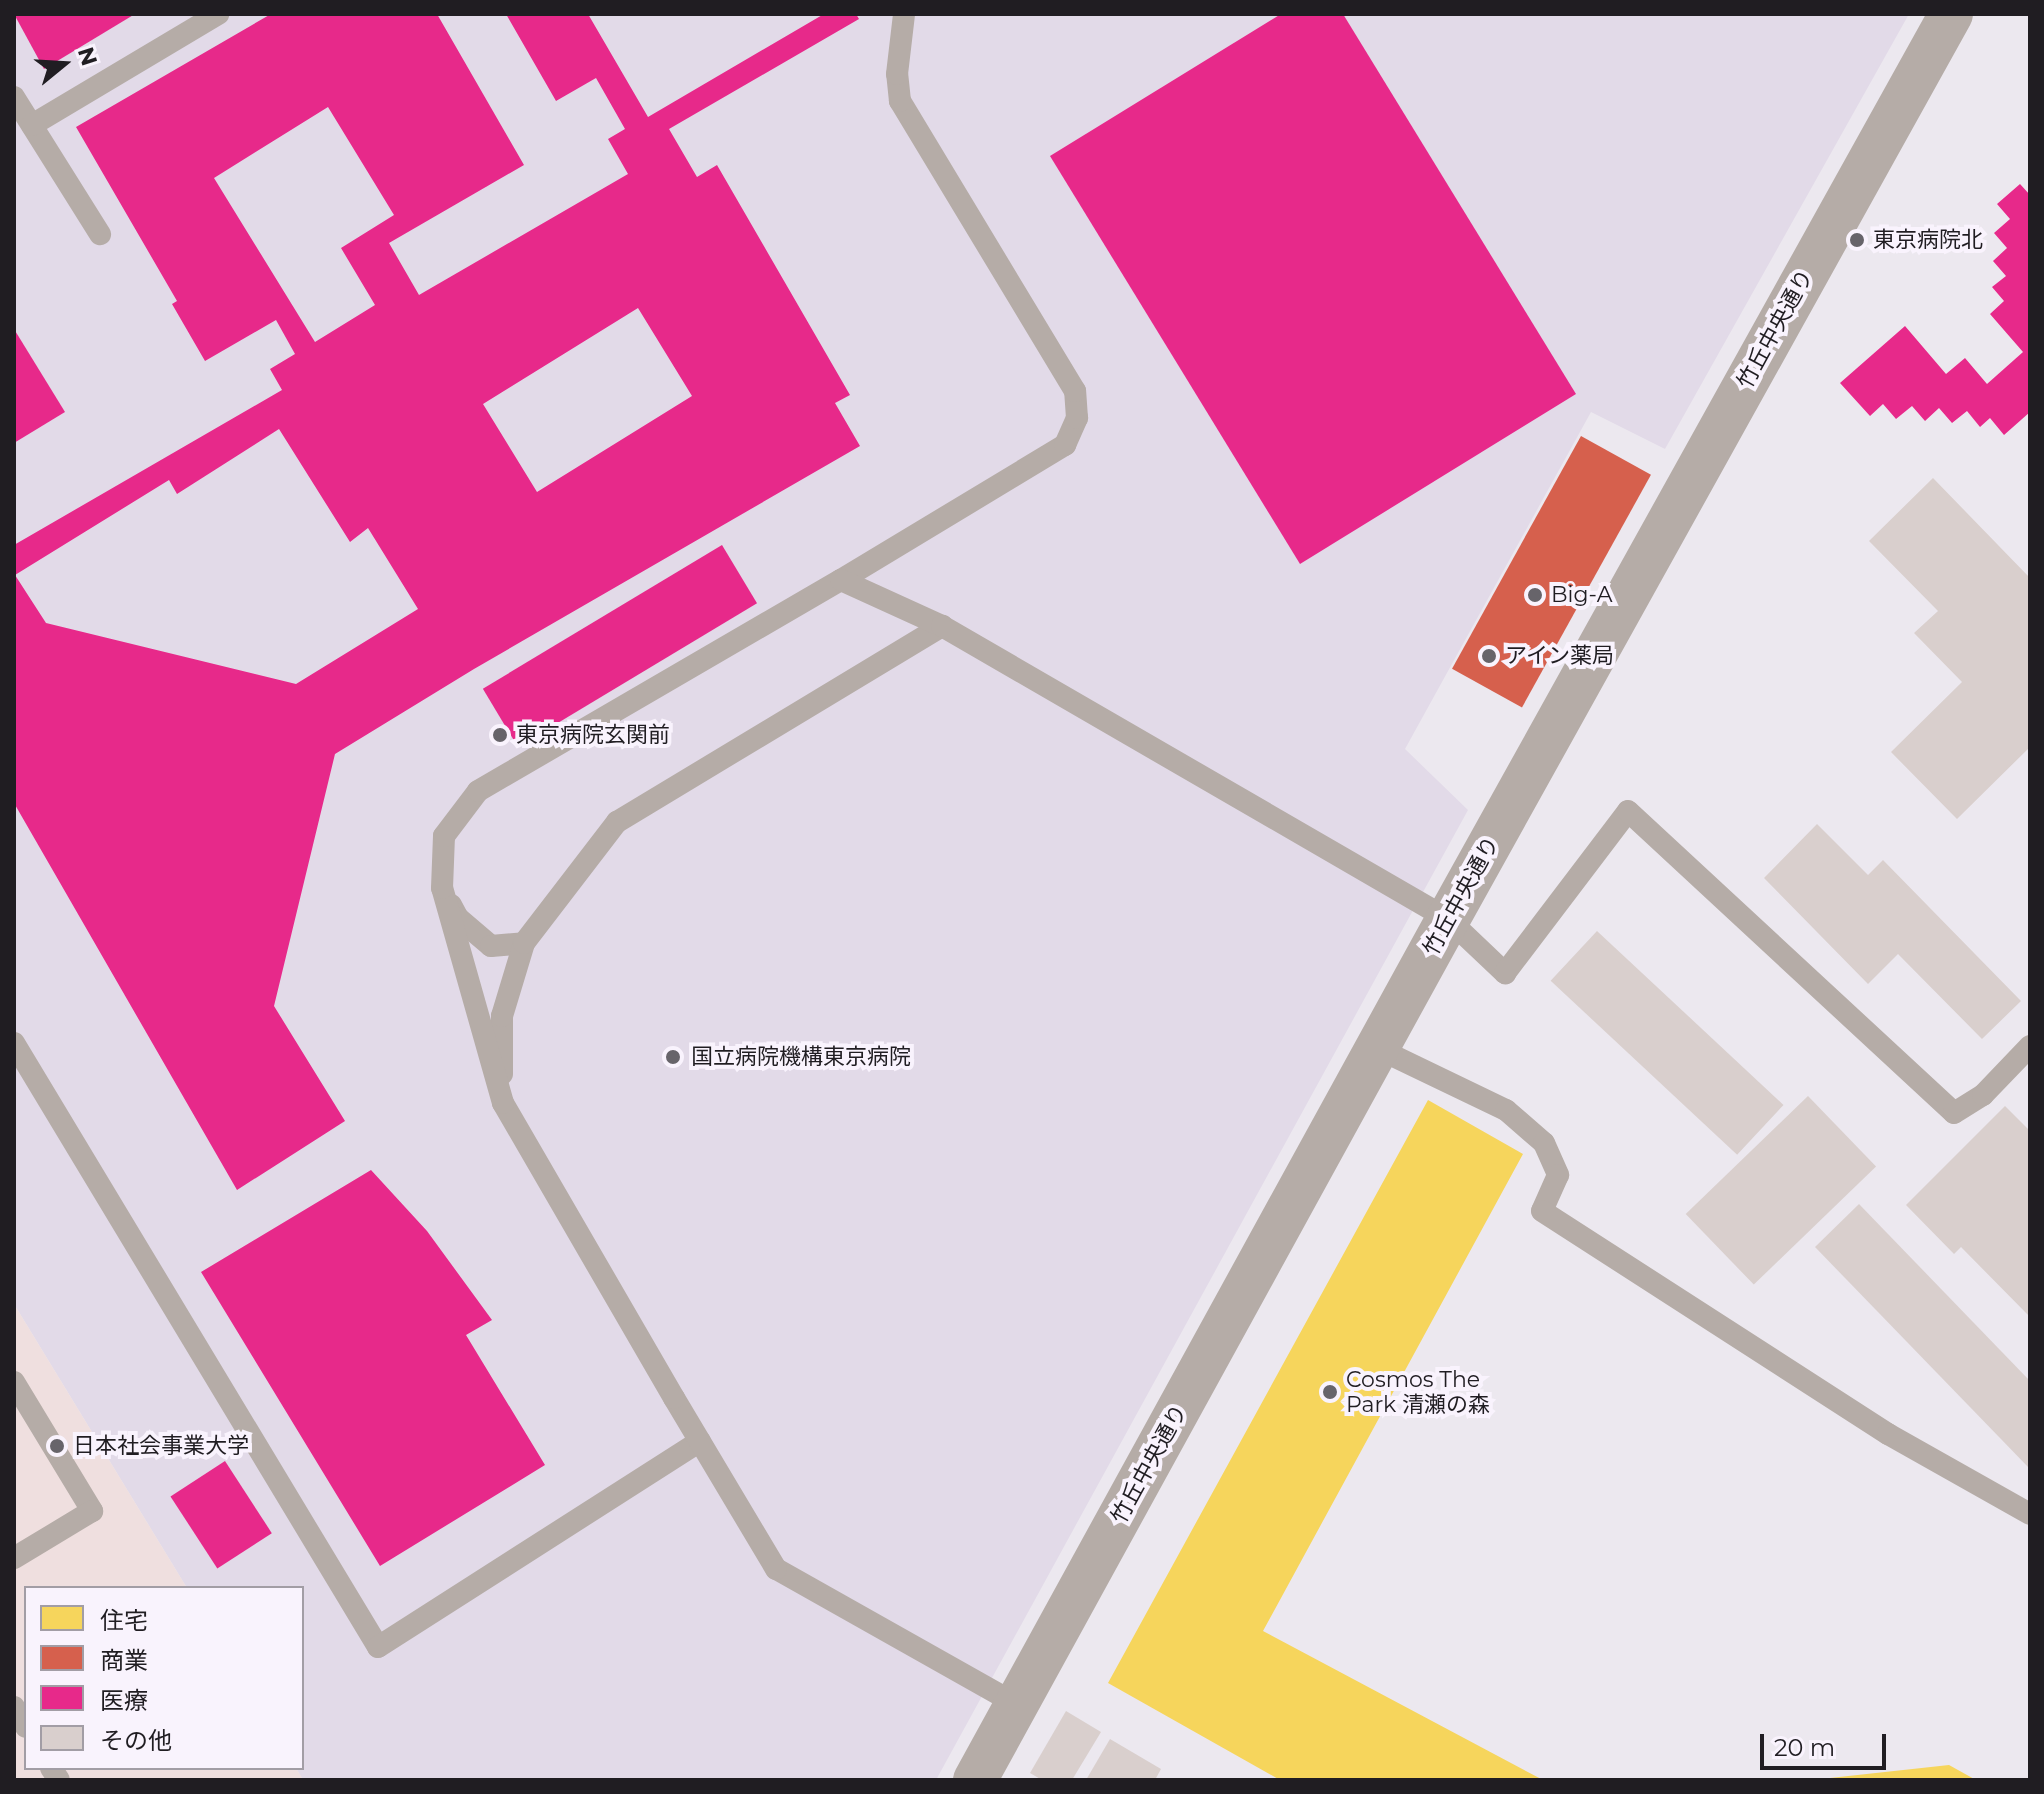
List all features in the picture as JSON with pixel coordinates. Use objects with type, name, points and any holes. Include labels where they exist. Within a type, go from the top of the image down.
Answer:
[{"type":"street","name":"竹丘中央通り","points":[[975,1780],[1448,919],[1951,14]]},
{"type":"lane","points":[[32,125],[218,14]]},
{"type":"lane","points":[[904,14],[897,74],[900,101],[1075,391],[1077,418],[1065,445],[841,580],[478,791],[444,836],[442,888],[503,1103],[776,1569],[1016,1704]]},
{"type":"lane","points":[[14,97],[100,234]]},
{"type":"lane","points":[[841,580],[942,626],[1448,919],[1505,973],[1628,811],[1954,1113],[1983,1095],[2030,1046]]},
{"type":"lane","points":[[503,1103],[502,1016],[524,943],[617,822],[942,626]]},
{"type":"lane","points":[[442,888],[458,918],[491,946],[524,943]]},
{"type":"lane","points":[[14,1043],[378,1647],[700,1441]]},
{"type":"lane","points":[[1379,1049],[1506,1110],[1544,1143],[1558,1175],[1542,1211],[1888,1434],[2030,1514]]},
{"type":"lane","points":[[14,1382],[92,1511],[14,1558]]},
{"type":"shaded area","name":"国立病院機構東京病院","points":[[14,14],[1909,14],[1665,449],[1591,412],[1405,749],[1468,810],[936,1780],[303,1780],[297,1770],[304,1770],[304,1586],[186,1586],[14,1304]]},
{"type":"shaded area","name":"日本社会事業大学","points":[[14,1304],[186,1586],[24,1586],[24,1770],[297,1770],[303,1780],[14,1780]]},
{"type":"building: 住宅","name":"Cosmos The Park 清瀬の森","points":[[1428,1100],[1523,1154],[1263,1631],[1543,1780],[1280,1780],[1108,1683]]},
{"type":"building: 住宅","points":[[1949,1765],[1976,1780],[1830,1778]]},
{"type":"building: 商業","points":[[1581,436],[1651,475],[1522,707],[1452,669]]},
{"type":"building: 医療","points":[[14,14],[135,14],[44,69]]},
{"type":"building: 医療","points":[[271,14],[437,14],[524,165],[389,243],[419,295],[628,174],[608,139],[625,129],[596,78],[556,101],[506,14],[588,14],[648,117],[824,14],[856,14],[859,19],[669,129],[697,177],[717,165],[850,395],[835,403],[860,446],[474,669],[335,754],[274,1006],[345,1121],[237,1190],[14,803],[14,545],[282,390],[270,369],[295,354],[276,320],[205,361],[172,304],[177,301],[76,127]],"holes":[[[328,107],[394,215],[341,248],[375,305],[315,342],[214,178]],[[638,308],[692,396],[537,492],[483,404]],[[279,429],[350,542],[368,528],[418,609],[296,684],[46,623],[15,575],[169,480],[177,494]]]},
{"type":"building: 医療","points":[[1281,14],[1343,14],[1576,394],[1300,564],[1050,156]]},
{"type":"building: 医療","points":[[2020,184],[2030,195],[2030,412],[2004,435],[1990,418],[1980,427],[1967,411],[1952,423],[1939,408],[1925,421],[1912,406],[1896,419],[1883,404],[1870,416],[1840,383],[1905,326],[1946,374],[1965,358],[1987,384],[2023,352],[1990,314],[2004,301],[1992,287],[2006,276],[1993,261],[2007,248],[1994,233],[2010,219],[1997,204]]},
{"type":"building: 医療","points":[[14,329],[65,412],[14,443]]},
{"type":"building: 医療","points":[[722,545],[757,603],[518,747],[483,689]]},
{"type":"building: 医療","points":[[371,1170],[427,1231],[492,1320],[466,1335],[545,1465],[380,1566],[201,1272]]},
{"type":"building: 医療","points":[[225,1461],[272,1533],[217,1569],[170,1496]]},
{"type":"building: その他","points":[[1933,478],[2030,578],[2030,747],[1957,819],[1891,752],[1962,682],[1914,633],[1938,611],[1869,541]]},
{"type":"building: その他","points":[[1817,824],[1868,875],[1883,860],[2021,1001],[1982,1039],[1898,954],[1868,984],[1764,878]]},
{"type":"building: その他","points":[[1597,931],[1783,1105],[1737,1155],[1551,981]]},
{"type":"building: その他","points":[[1808,1096],[1876,1166],[1754,1285],[1686,1214]]},
{"type":"building: その他","points":[[2005,1106],[2030,1131],[2030,1317],[1961,1247],[1954,1254],[1906,1205]]},
{"type":"building: その他","points":[[1859,1204],[2030,1381],[2030,1469],[1815,1247]]},
{"type":"building: その他","points":[[1066,1711],[1101,1732],[1072,1780],[1042,1780],[1030,1773]]},
{"type":"building: その他","points":[[1110,1739],[1161,1769],[1155,1780],[1086,1780]]},
{"type":"place","name":"東京病院北","points":[[1857,240]]},
{"type":"place","name":"Big-A","points":[[1535,595]]},
{"type":"place","name":"アイン薬局","points":[[1489,656]]},
{"type":"place","name":"東京病院玄関前","points":[[500,735]]},
{"type":"place","name":"国立病院機構東京病院","points":[[673,1057]]},
{"type":"place","name":"Cosmos The Park 清瀬の森","points":[[1330,1392]]},
{"type":"place","name":"日本社会事業大学","points":[[57,1446]]}]
